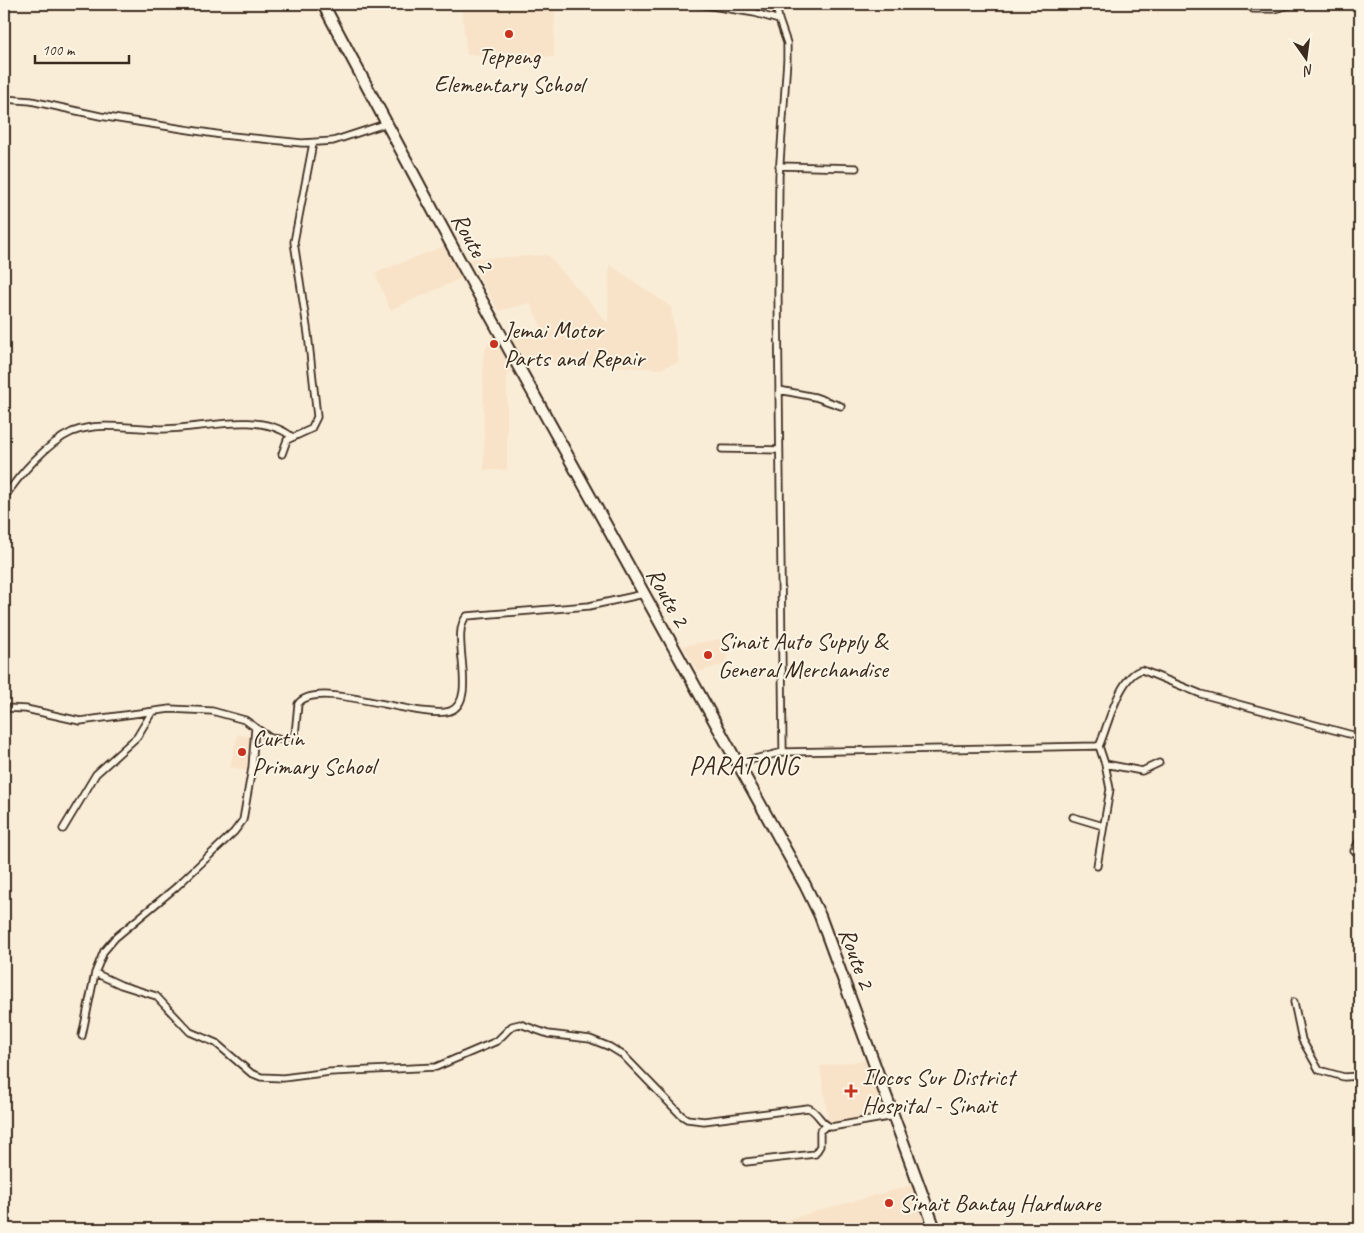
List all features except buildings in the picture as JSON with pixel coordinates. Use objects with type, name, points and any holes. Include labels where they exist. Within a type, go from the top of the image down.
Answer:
[{"type":"highway","name":"Route 2","points":[[323,4],[385,124],[805,885],[820,916],[936,1229]]},
{"type":"street","points":[[699,4],[717,5],[779,20]]},
{"type":"street","points":[[776,4],[787,43],[780,166],[779,450],[783,752]]},
{"type":"street","points":[[1253,9],[1274,9],[1294,4]]},
{"type":"street","points":[[4,99],[31,101],[100,116],[222,135],[313,143],[333,141],[385,124]]},
{"type":"street","points":[[282,454],[284,444],[291,436],[311,429],[318,417],[294,242],[313,143]]},
{"type":"street","points":[[780,166],[856,168]]},
{"type":"street","points":[[779,390],[815,397],[841,406]]},
{"type":"street","points":[[4,498],[22,472],[67,434],[76,431],[106,426],[160,429],[242,423],[273,427],[291,436]]},
{"type":"street","points":[[722,450],[779,450]]},
{"type":"street","points":[[4,708],[26,709],[80,721],[180,709],[212,711],[239,718],[270,738],[281,741],[295,735],[298,704],[302,699],[312,696],[363,699],[434,712],[449,712],[459,704],[462,698],[463,670],[460,627],[467,616],[589,606],[644,594]]},
{"type":"street","points":[[1097,866],[1110,788],[1099,746],[1120,692],[1134,673],[1142,670],[1201,694],[1360,737]]},
{"type":"street","points":[[63,829],[96,774],[138,738],[152,712]]},
{"type":"street","points":[[82,1036],[95,973],[104,951],[115,938],[175,888],[240,826],[246,809],[254,728]]},
{"type":"street","points":[[738,762],[783,752],[1099,746]]},
{"type":"street","points":[[1105,764],[1142,771],[1159,763]]},
{"type":"street","points":[[1072,817],[1103,826]]},
{"type":"street","points":[[1354,851],[1360,839]]},
{"type":"street","points":[[95,973],[121,985],[156,996],[190,1032],[216,1043],[251,1073],[261,1077],[283,1078],[330,1072],[436,1067],[497,1041],[512,1026],[520,1024],[534,1027],[548,1034],[590,1039],[610,1047],[622,1055],[687,1119],[704,1121],[808,1108],[814,1111],[826,1126],[831,1127],[894,1116]]},
{"type":"street","points":[[1294,1002],[1302,1040],[1319,1070],[1344,1077],[1360,1076]]},
{"type":"street","points":[[746,1162],[815,1154],[820,1146],[820,1131],[826,1126]]},
{"type":"shaded area","name":"Teppeng Elementary School","points":[[463,4],[555,4],[554,57],[467,55],[462,14]]},
{"type":"shaded area","points":[[444,246],[462,278],[390,310],[375,273]]},
{"type":"shaded area","points":[[548,255],[608,323],[609,264],[671,307],[679,362],[660,369],[523,361],[511,337],[546,337],[530,303],[499,311],[469,259]]},
{"type":"shaded area","points":[[493,332],[515,371],[507,372],[507,470],[484,470],[483,356]]},
{"type":"shaded area","name":"Sinait Auto Supply & General Merchandise","points":[[729,637],[726,664],[698,672],[683,646]]},
{"type":"shaded area","name":"Curtin Primary School","points":[[238,734],[252,737],[247,771],[230,767]]},
{"type":"shaded area","name":"Ilocos Sur District Hospital - Sinait","points":[[865,1060],[888,1116],[829,1126],[820,1066]]},
{"type":"shaded area","points":[[912,1185],[929,1229],[761,1229],[760,1227]]},
{"type":"place","name":"Teppeng Elementary School","points":[[509,34]]},
{"type":"place","name":"Jemai Motor Parts and Repair","points":[[494,344]]},
{"type":"place","name":"Sinait Auto Supply & General Merchandise","points":[[708,655]]},
{"type":"place","name":"Curtin Primary School","points":[[242,752]]},
{"type":"place","name":"Ilocos Sur District Hospital - Sinait","points":[[851,1091]]},
{"type":"place","name":"Sinait Bantay Hardware","points":[[889,1203]]},
{"type":"district","name":"PARATONG","points":[[744,765]]}]
